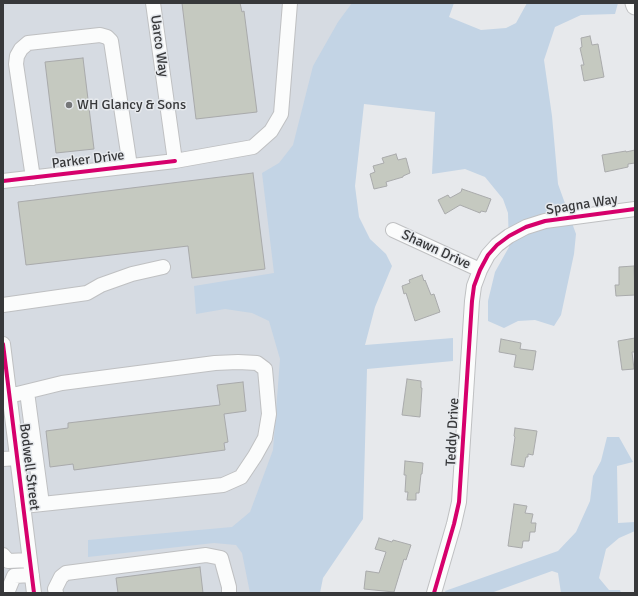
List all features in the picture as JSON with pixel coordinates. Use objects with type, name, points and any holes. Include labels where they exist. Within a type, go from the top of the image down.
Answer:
[{"type":"street","name":"Uarco Way","points":[[153,3],[175,161]]},
{"type":"street","name":"Parker Drive","points":[[3,182],[175,161],[253,147],[271,131],[281,114],[290,3]]},
{"type":"street","points":[[33,178],[16,64],[17,56],[21,49],[28,43],[100,35],[107,37],[111,41],[130,166]]},
{"type":"street","name":"Spagna Way","points":[[480,270],[488,255],[497,245],[509,236],[526,227],[545,222],[635,208]]},
{"type":"street","name":"Shawn Drive","points":[[393,230],[480,270]]},
{"type":"street","points":[[3,305],[87,293],[132,274],[163,267]]},
{"type":"street","name":"Teddy Drive","points":[[434,593],[459,502],[472,301],[474,286],[480,270]]},
{"type":"street","name":"Bodwell Street","points":[[3,344],[9,396],[10,459],[23,506],[34,593]]},
{"type":"street","points":[[9,396],[62,383],[214,363],[257,363],[265,369],[269,414],[265,438],[256,456],[241,476],[223,485],[23,506]]},
{"type":"street","points":[[27,392],[42,504]]},
{"type":"street","points":[[56,593],[56,588],[61,577],[66,574],[206,555],[221,558],[229,587],[229,593]]},
{"type":"street","points":[[3,556],[8,562],[30,560]]},
{"type":"street","points":[[7,593],[14,576],[32,575]]},
{"type":"shaded area","points":[[3,3],[376,3],[289,593],[3,593]]},
{"type":"shaded area","points":[[352,3],[454,3],[449,17],[481,30],[506,28],[516,23],[527,3],[618,3],[615,14],[581,15],[555,27],[544,60],[552,116],[558,184],[576,234],[574,254],[561,315],[554,326],[535,320],[518,321],[504,328],[488,321],[488,301],[495,272],[509,247],[508,213],[503,199],[485,177],[465,169],[432,174],[435,112],[364,104],[355,186],[359,217],[370,239],[386,254],[392,266],[375,307],[365,345],[453,338],[453,361],[367,369],[363,519],[323,578],[320,593],[250,593],[242,553],[236,545],[214,543],[88,557],[88,540],[232,527],[250,512],[273,450],[280,359],[269,321],[252,313],[225,309],[196,314],[194,286],[274,273],[262,173],[279,163],[293,145],[313,66],[338,22]]},
{"type":"shaded area","points":[[607,437],[619,437],[633,462],[617,466],[618,523],[635,522],[635,531],[619,538],[606,549],[599,578],[609,590],[620,590],[621,593],[561,593],[558,573],[552,571],[491,593],[446,593],[445,591],[558,551],[576,532],[590,501],[593,476],[601,461]]},
{"type":"building","points":[[182,3],[240,3],[242,12],[244,11],[257,112],[196,119]]},
{"type":"building","points":[[590,36],[592,45],[598,44],[604,77],[584,81],[581,65],[584,65],[580,48],[582,47],[581,38]]},
{"type":"building","name":"WH Glancy & Sons","points":[[83,58],[94,149],[56,153],[45,62]]},
{"type":"building","points":[[635,150],[635,163],[628,164],[628,167],[605,172],[602,155]]},
{"type":"building","points":[[396,154],[398,160],[406,158],[410,173],[403,177],[386,182],[387,186],[374,189],[370,174],[375,172],[373,166],[384,163],[382,158]]},
{"type":"building","points":[[253,173],[265,269],[192,278],[188,246],[26,265],[18,202]]},
{"type":"building","points":[[462,189],[491,199],[486,212],[481,211],[480,213],[460,205],[445,214],[438,200],[448,195],[450,198],[461,192]]},
{"type":"building","points":[[634,266],[635,295],[616,296],[615,285],[619,285],[619,267]]},
{"type":"building","points":[[422,275],[431,295],[434,294],[440,312],[415,321],[406,293],[404,294],[402,286],[410,283],[409,280]]},
{"type":"building","points":[[635,338],[635,352],[632,352],[634,369],[622,370],[618,341]]},
{"type":"building","points":[[501,339],[521,343],[520,349],[536,351],[533,370],[514,367],[516,355],[499,352]]},
{"type":"building","points":[[407,379],[421,381],[420,417],[402,415]]},
{"type":"building","points":[[243,382],[246,411],[224,414],[228,442],[224,443],[225,450],[74,470],[73,464],[50,467],[46,431],[68,428],[68,423],[220,405],[217,385]]},
{"type":"building","points":[[515,428],[537,431],[533,455],[528,454],[524,467],[511,465]]},
{"type":"building","points":[[405,461],[423,463],[419,493],[416,493],[416,500],[407,500],[408,492],[405,492],[406,475],[404,475]]},
{"type":"building","points":[[514,504],[527,506],[525,513],[533,514],[531,523],[536,523],[535,532],[530,532],[529,541],[523,541],[522,548],[508,546]]},
{"type":"building","points":[[379,538],[411,545],[406,560],[404,559],[394,592],[364,589],[366,571],[379,573],[386,552],[375,549]]},
{"type":"building","points":[[200,567],[203,593],[118,593],[116,578]]},
{"type":"cycle path","points":[[3,181],[175,161]]},
{"type":"cycle path","points":[[434,593],[459,502],[472,301],[474,286],[480,270],[488,255],[497,245],[509,236],[526,227],[545,221],[635,209]]},
{"type":"cycle path","points":[[3,344],[34,593]]},
{"type":"place","name":"WH Glancy & Sons","points":[[69,105]]}]
